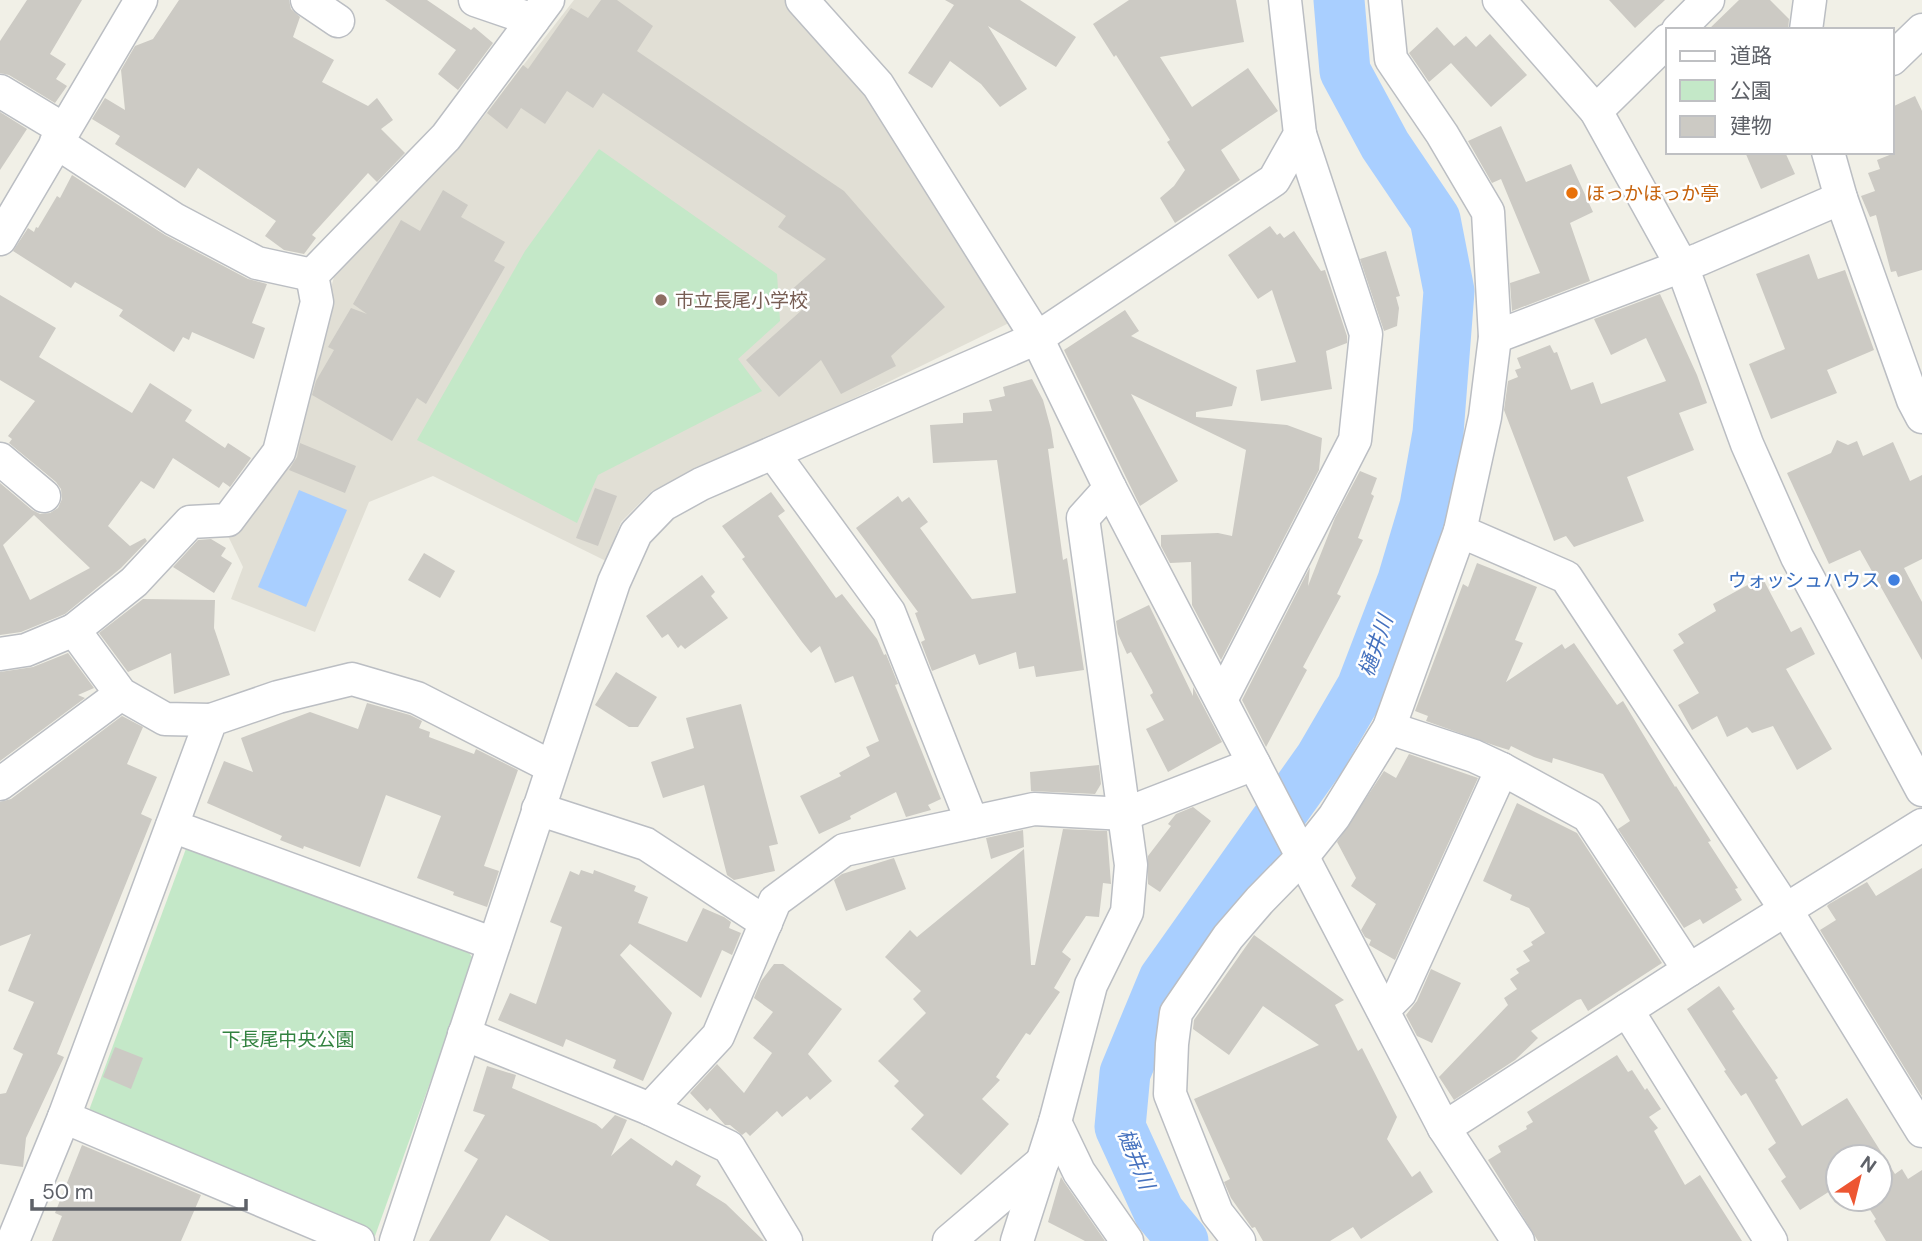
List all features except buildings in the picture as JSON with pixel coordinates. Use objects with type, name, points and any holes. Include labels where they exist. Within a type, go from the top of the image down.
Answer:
[{"type":"street","points":[[0,239],[141,0]]},
{"type":"street","points":[[307,0],[338,21]]},
{"type":"street","points":[[312,275],[446,137],[540,10],[475,0]]},
{"type":"street","points":[[802,0],[878,85],[1037,338],[1110,488],[1444,1128],[1518,1241]]},
{"type":"street","points":[[1220,700],[1355,440],[1366,334],[1300,134],[1285,0]]},
{"type":"street","points":[[1239,1241],[1217,1213],[1170,1094],[1176,1013],[1228,937],[1299,848],[1334,817],[1389,728],[1460,531],[1485,417],[1495,337],[1488,212],[1442,134],[1391,59],[1385,0]]},
{"type":"street","points":[[1499,0],[1597,111],[1682,266],[1747,444],[1797,557],[1922,790]]},
{"type":"street","points":[[1680,28],[1709,0]]},
{"type":"street","points":[[1806,28],[1810,0]]},
{"type":"street","points":[[1894,57],[1922,30]]},
{"type":"street","points":[[1597,111],[1666,42]]},
{"type":"street","points":[[0,91],[174,219],[257,263],[312,275]]},
{"type":"street","points":[[396,1241],[614,582],[636,533],[663,505],[701,484],[1037,338],[1274,180],[1300,134]]},
{"type":"street","points":[[1829,154],[1841,198],[1913,400],[1922,417]]},
{"type":"street","points":[[1495,337],[1682,266],[1841,198]]},
{"type":"street","points":[[0,654],[26,650],[74,629],[134,582],[190,522],[228,520],[279,452],[317,302],[312,275]]},
{"type":"street","points":[[773,453],[889,612],[972,822]]},
{"type":"street","points":[[0,459],[44,495]]},
{"type":"street","points":[[1017,1241],[1055,1122],[1091,985],[1127,912],[1130,865],[1125,814],[1083,518],[1110,488]]},
{"type":"street","points":[[1460,531],[1566,577],[1786,910],[1922,1131]]},
{"type":"street","points":[[74,629],[121,694],[165,719],[211,720],[278,697],[352,679],[417,698],[552,767]]},
{"type":"street","points":[[0,785],[121,694]]},
{"type":"street","points":[[13,1241],[64,1117],[211,720]]},
{"type":"street","points":[[1389,728],[1474,756],[1588,816],[1689,970]]},
{"type":"street","points":[[1383,1010],[1401,993],[1502,769]]},
{"type":"street","points":[[650,1109],[719,1036],[775,901],[844,850],[1034,809],[1125,814],[1260,773]]},
{"type":"street","points":[[538,808],[646,844],[766,923]]},
{"type":"street","points":[[1444,1128],[1689,970],[1922,825]]},
{"type":"street","points":[[172,826],[494,944]]},
{"type":"street","points":[[1627,1010],[1770,1241]]},
{"type":"street","points":[[464,1034],[650,1109],[729,1147],[786,1241]]},
{"type":"street","points":[[64,1117],[358,1241]]},
{"type":"street","points":[[1055,1122],[1079,1172],[1127,1241]]},
{"type":"street","points":[[949,1241],[1043,1161]]},
{"type":"shaded area","name":"市立長尾小学校","points":[[574,0],[788,0],[860,87],[1009,323],[874,389],[652,491],[621,522],[606,561],[433,476],[369,502],[315,632],[231,599],[243,567],[228,536],[285,458],[334,277],[473,130]]},
{"type":"green space","points":[[599,149],[777,274],[780,321],[738,359],[762,391],[598,475],[577,523],[417,440],[525,251]]},
{"type":"green space","name":"下長尾中央公園","points":[[187,846],[465,947],[474,960],[375,1236],[88,1113]]},
{"type":"water","points":[[299,490],[347,510],[306,607],[258,587]]},
{"type":"waterway","name":"樋井川","points":[[1183,1241],[1159,1212],[1120,1127],[1125,1073],[1164,979],[1320,759],[1362,687],[1403,580],[1425,506],[1438,433],[1449,291],[1435,219],[1385,145],[1345,71],[1339,0]]},
{"type":"place","name":"ほっかほっか亭","points":[[1572,193]]},
{"type":"place","name":"市立長尾小学校","points":[[661,300]]},
{"type":"place","name":"ウォッシュハウス","points":[[1894,580]]}]
